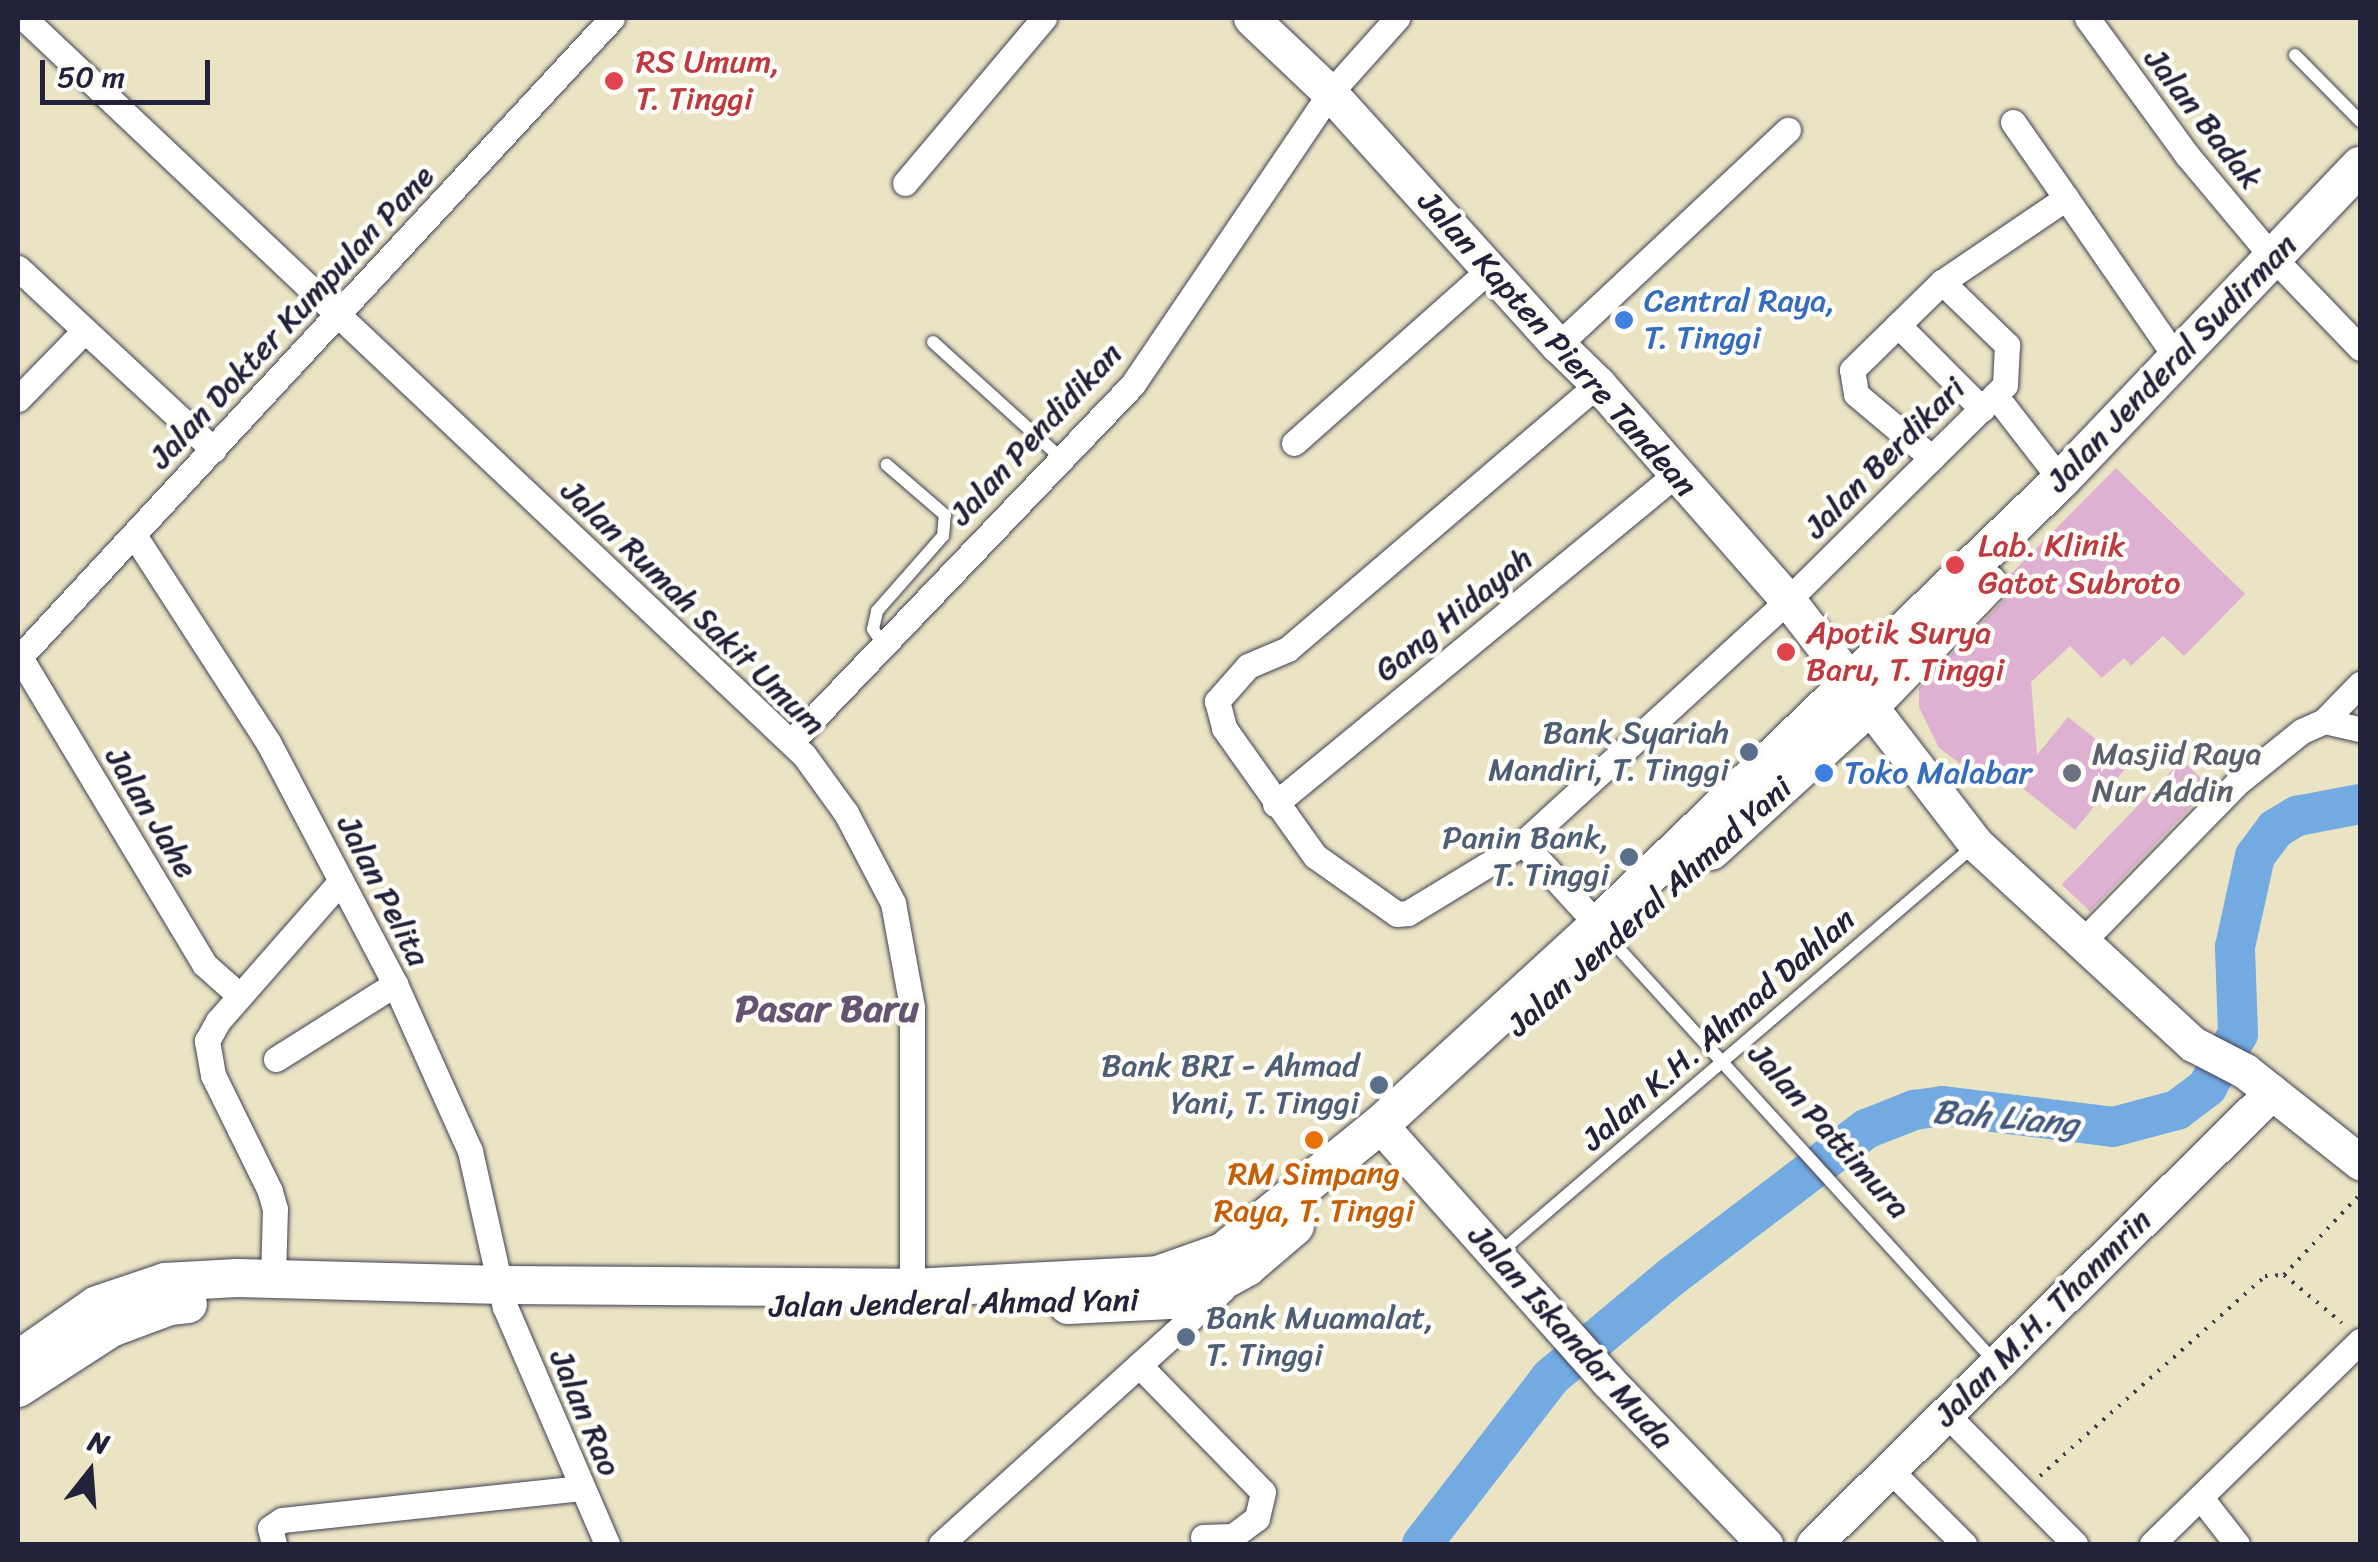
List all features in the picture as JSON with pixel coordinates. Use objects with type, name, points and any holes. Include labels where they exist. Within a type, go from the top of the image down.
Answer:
[{"type":"main road","name":"Jalan Kapten Pierre Tandean","points":[[1251,18],[1330,92],[1558,345],[1598,384],[1788,600],[1976,844],[2080,944],[2193,1044],[2259,1081],[2360,1162]]},
{"type":"main road","name":"Jalan Jenderal Sudirman","points":[[1861,694],[2280,264],[2360,166]]},
{"type":"main road","name":"Jalan Jenderal Sudirman","points":[[1861,694],[2177,359],[2360,196]]},
{"type":"main road","name":"Jalan Jenderal Ahmad Yani","points":[[18,1388],[112,1328],[170,1306],[235,1299],[913,1296],[1120,1305],[1171,1300],[1213,1286],[1247,1267],[1861,694]]},
{"type":"main road","name":"Jalan M.H. Thanmrin","points":[[1814,1544],[1996,1364],[2259,1081]]},
{"type":"main road","points":[[2328,1136],[2360,1121]]},
{"type":"main road","name":"Jalan Jenderal Ahmad Yani","points":[[913,1296],[1141,1277],[1198,1264],[1223,1252],[1387,1133]]},
{"type":"main road","name":"Jalan Iskandar Muda","points":[[1387,1133],[1607,1380],[1765,1544]]},
{"type":"main road","name":"Jalan Jenderal Ahmad Yani","points":[[18,1360],[96,1304],[164,1282],[273,1279],[503,1296]]},
{"type":"street","name":"Jalan Rumah Sakit Umum","points":[[24,18],[337,318],[791,742],[846,813],[894,903],[912,1007],[913,1296]]},
{"type":"street","name":"Jalan Dokter Kumpulan Pane","points":[[18,656],[337,318],[612,18]]},
{"type":"street","points":[[906,183],[1044,18]]},
{"type":"street","name":"Jalan Pendidikan","points":[[791,742],[1133,384],[1330,92],[1397,18]]},
{"type":"street","name":"Jalan Badak","points":[[2087,18],[2187,154],[2280,264],[2360,348]]},
{"type":"street","points":[[2013,122],[2177,359]]},
{"type":"street","points":[[1558,345],[1788,130]]},
{"type":"street","points":[[1932,458],[1856,394],[1852,370],[1942,282],[2066,198]]},
{"type":"street","points":[[18,268],[214,450]]},
{"type":"street","points":[[1294,443],[1490,270]]},
{"type":"street","points":[[1898,326],[1988,402],[2005,384],[2007,345],[1942,282]]},
{"type":"street","points":[[18,400],[85,330]]},
{"type":"street","points":[[1598,384],[1288,648],[1248,666],[1216,700],[1224,728],[1315,856],[1397,914],[1408,913],[1523,843],[1788,600]]},
{"type":"street","name":"Jalan Berdikari","points":[[1788,600],[1988,402],[2060,480]]},
{"type":"street","name":"Gang Hidayah","points":[[1275,804],[1675,475]]},
{"type":"street","name":"Jalan Pelita","points":[[134,535],[268,742],[395,984],[470,1151],[503,1296]]},
{"type":"street","name":"Jalan Jahe","points":[[18,656],[204,964],[240,996]]},
{"type":"street","points":[[2080,944],[2237,784],[2302,730],[2324,722],[2360,684]]},
{"type":"street","points":[[2324,722],[2360,729]]},
{"type":"street","name":"Jalan Pattimura","points":[[1523,843],[1605,933]]},
{"type":"street","points":[[273,1279],[275,1209],[270,1191],[213,1075],[207,1041],[218,1021],[341,881]]},
{"type":"street","points":[[276,1060],[395,984]]},
{"type":"street","points":[[941,1544],[1247,1267]]},
{"type":"street","name":"Jalan Rao","points":[[503,1296],[607,1544]]},
{"type":"street","points":[[2152,1544],[2201,1498],[2353,1333]]},
{"type":"street","points":[[1140,1365],[1263,1492],[1257,1518],[1233,1536],[1202,1537]]},
{"type":"street","points":[[1946,1414],[2075,1544]]},
{"type":"street","points":[[1890,1470],[1964,1544]]},
{"type":"street","points":[[274,1544],[270,1528],[282,1520],[581,1488]]},
{"type":"street","points":[[2201,1498],[2238,1544]]},
{"type":"lane","points":[[2295,55],[2360,121]]},
{"type":"lane","points":[[933,342],[1060,458]]},
{"type":"lane","points":[[884,646],[873,630],[877,612],[942,536],[945,515],[918,487],[887,466]]},
{"type":"lane","name":"Jalan K.H. Ahmad Dahlan","points":[[1496,1256],[1726,1063],[1976,844]]},
{"type":"lane","name":"Jalan Pattimura","points":[[1605,933],[1996,1364]]},
{"type":"path","points":[[2284,1275],[2360,1194]]},
{"type":"path","points":[[2022,1492],[2266,1276],[2284,1275],[2353,1333]]},
{"type":"building","points":[[2116,468],[2245,594],[2184,656],[2163,636],[2131,666],[2124,658],[2102,678],[2070,646],[2031,682],[2037,755],[2068,717],[2128,765],[2075,830],[1990,762],[1978,777],[1939,748],[1919,707],[1919,688],[2004,600],[2010,588],[2009,576]]},
{"type":"building","points":[[2182,760],[2210,787],[2090,912],[2062,884]]},
{"type":"waterway","name":"Bah Liang","points":[[1422,1544],[1551,1377],[1671,1277],[1866,1129],[1914,1110],[1943,1106],[2113,1127],[2177,1110],[2207,1087],[2238,1034],[2235,947],[2255,856],[2275,829],[2297,816],[2360,804]]},
{"type":"place","name":"RS Umum, T. Tinggi","points":[[614,81]]},
{"type":"place","name":"Central Raya, T. Tinggi","points":[[1624,320]]},
{"type":"place","name":"Lab. Klinik Gatot Subroto","points":[[1955,565]]},
{"type":"place","name":"Apotik Surya Baru, T. Tinggi","points":[[1786,652]]},
{"type":"place","name":"Bank Syariah Mandiri, T. Tinggi","points":[[1749,752]]},
{"type":"place","name":"Toko Malabar","points":[[1824,773]]},
{"type":"place","name":"Masjid Raya Nur Addin","points":[[2072,773]]},
{"type":"place","name":"Panin Bank, T. Tinggi","points":[[1629,857]]},
{"type":"place","name":"Bank BRI - Ahmad Yani, T. Tinggi","points":[[1379,1085]]},
{"type":"place","name":"RM Simpang Raya, T. Tinggi","points":[[1314,1140]]},
{"type":"place","name":"Bank Muamalat, T. Tinggi","points":[[1186,1337]]},
{"type":"district","name":"Pasar Baru","points":[[827,1009]]}]
